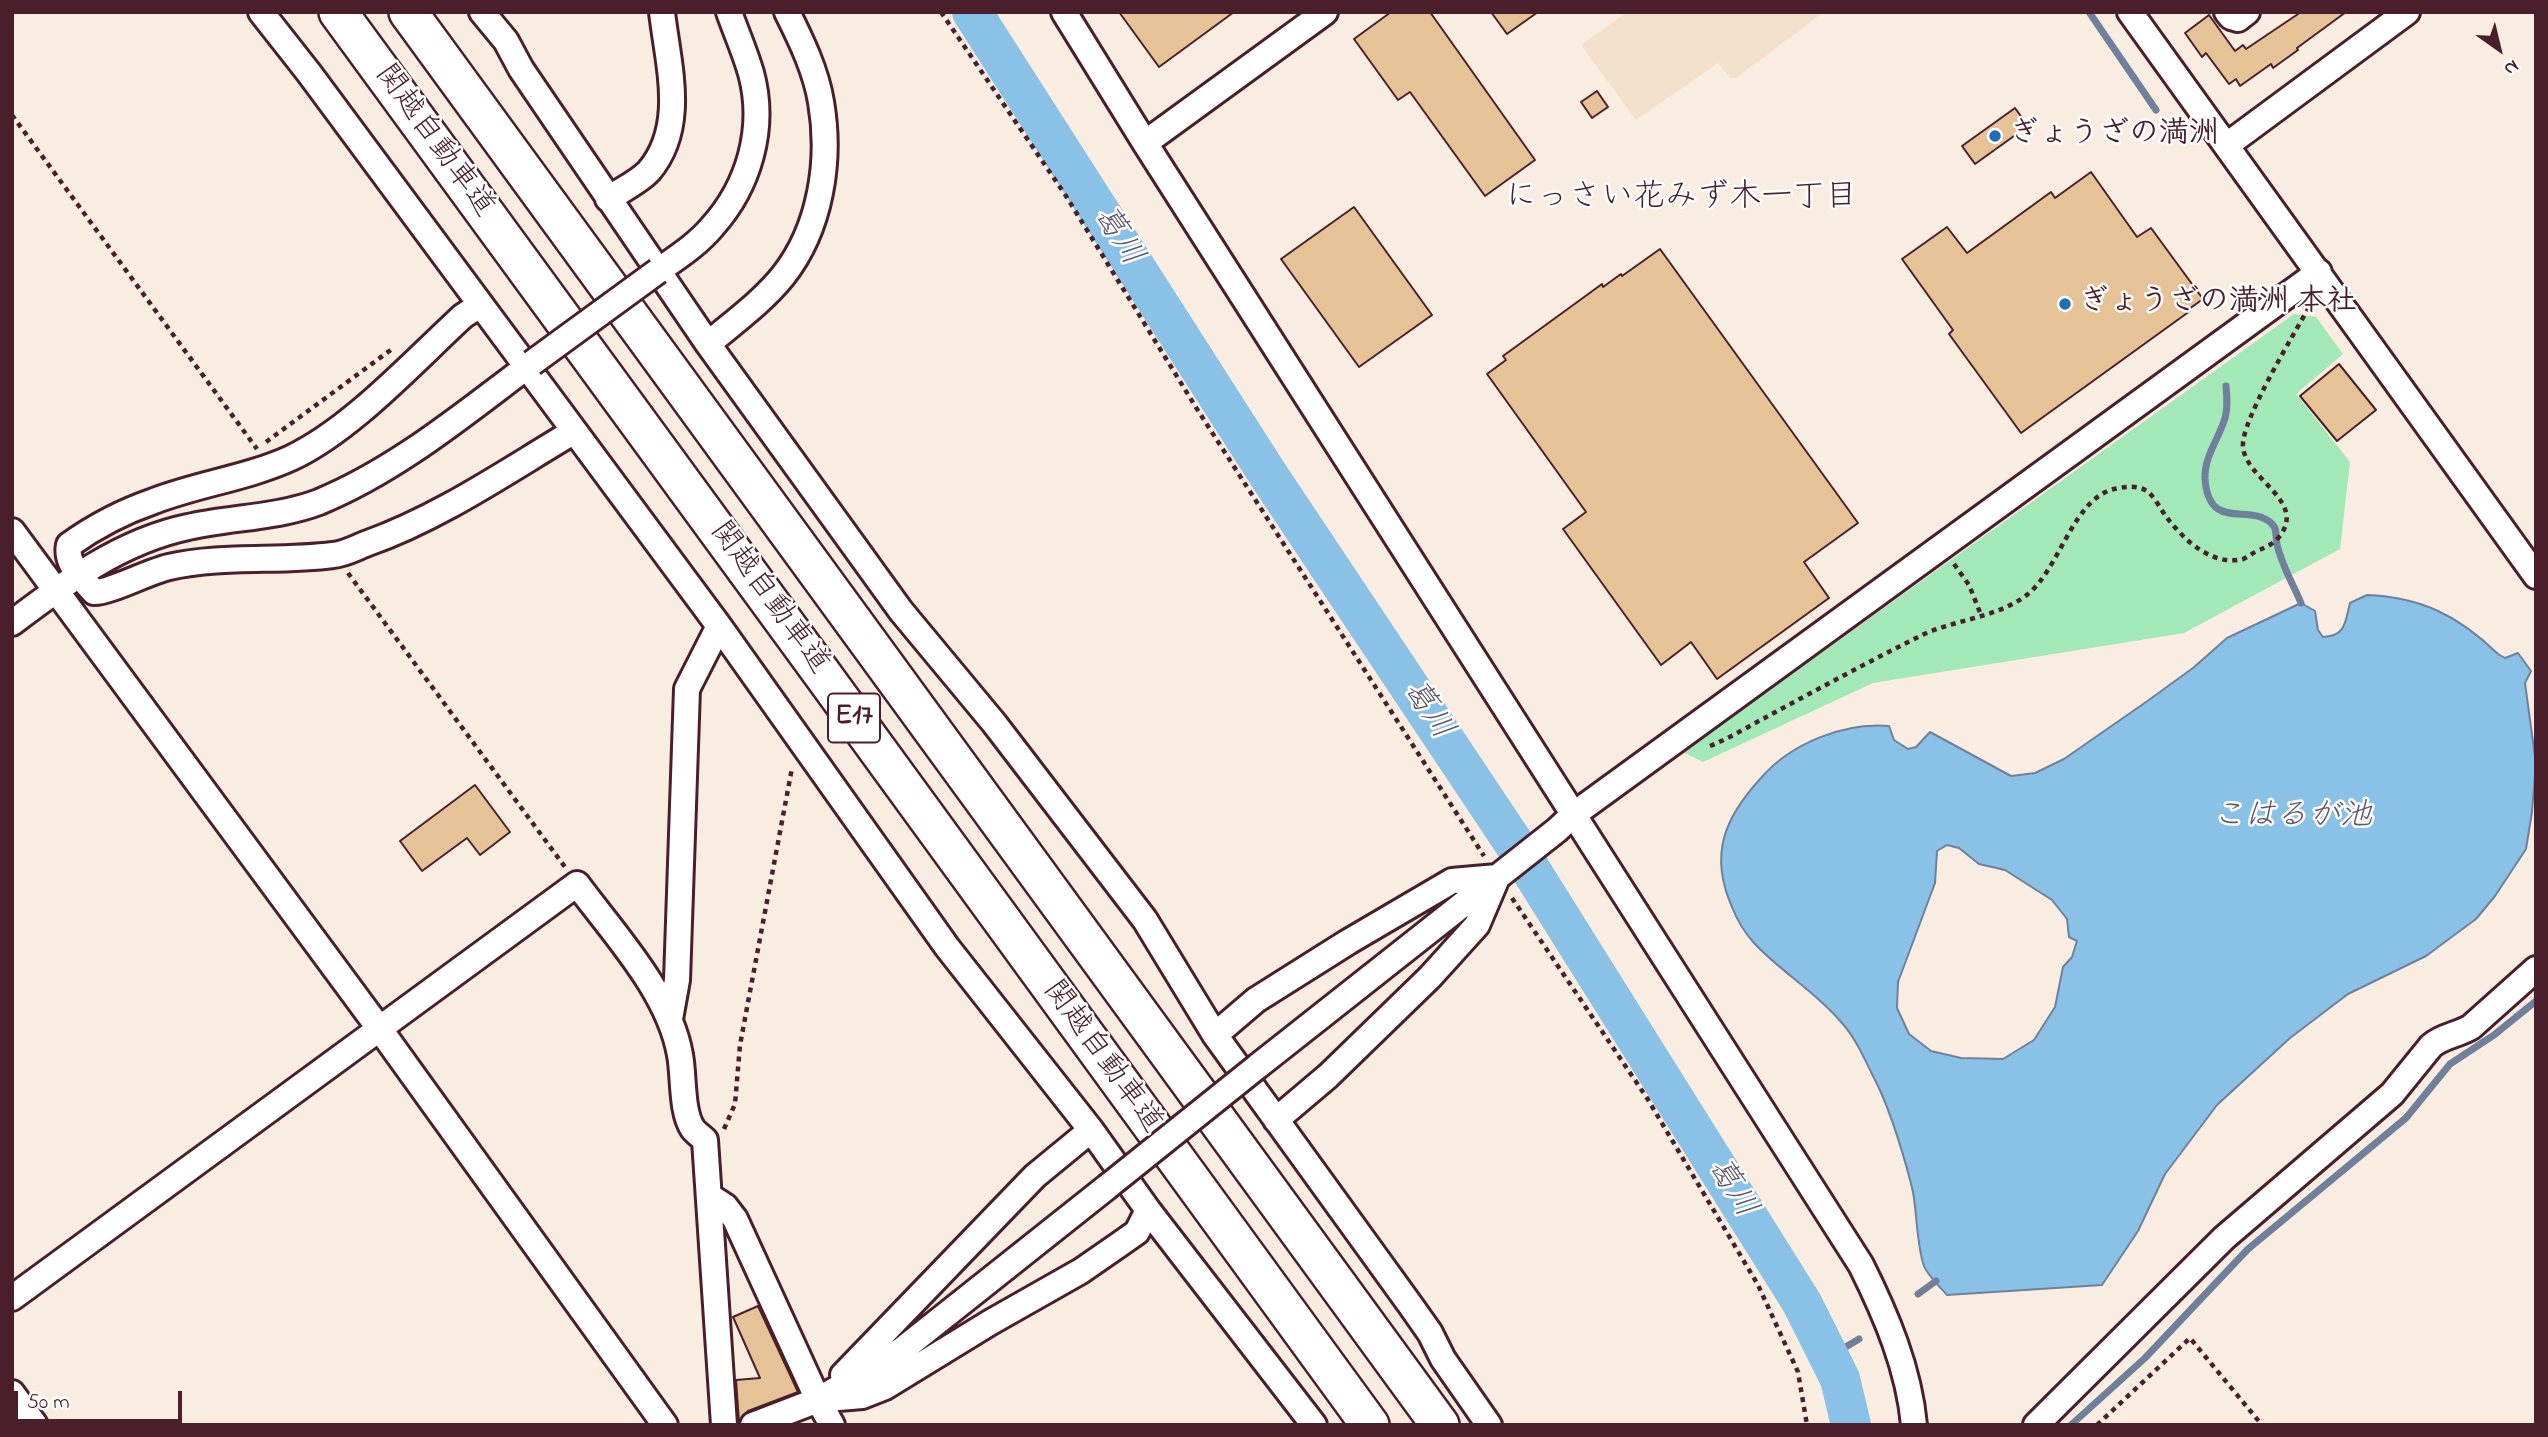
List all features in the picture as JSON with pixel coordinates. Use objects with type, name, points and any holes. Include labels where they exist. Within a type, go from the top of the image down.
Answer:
[{"type":"highway","name":"関越自動車道","points":[[408,12],[1440,1425]]},
{"type":"highway","name":"関越自動車道","points":[[340,17],[700,504],[1370,1425]]},
{"type":"street","points":[[261,12],[480,305],[529,365],[573,432],[719,626],[947,947],[1091,1130],[1148,1210],[1314,1425]]},
{"type":"street","points":[[482,12],[506,41],[521,69],[708,344],[901,611],[994,723],[1145,920],[1215,1035],[1430,1332],[1443,1359],[1489,1425]]},
{"type":"street","points":[[608,199],[647,173],[664,150],[670,131],[673,103],[662,12]]},
{"type":"street","points":[[12,623],[55,591],[120,550],[188,527],[289,510],[346,490],[407,454],[703,236],[738,190],[752,153],[755,132],[755,95],[751,74],[729,12]]},
{"type":"street","points":[[708,344],[758,303],[785,274],[806,239],[820,199],[826,147],[821,100],[803,44],[787,12]]},
{"type":"street","points":[[1064,12],[1565,822],[1684,984],[1861,1265],[1882,1308],[1900,1359],[1914,1425]]},
{"type":"street","points":[[1144,143],[1325,12]]},
{"type":"street","points":[[2130,12],[2536,576]]},
{"type":"street","points":[[2227,12],[2238,19],[2248,12]]},
{"type":"street","points":[[2227,145],[2407,12]]},
{"type":"street","points":[[753,1425],[818,1400],[903,1349],[1565,822],[2319,272]]},
{"type":"street","points":[[480,305],[463,316],[351,419],[317,444],[289,458],[259,456],[153,501],[77,539],[69,545],[67,553],[70,562],[94,592],[102,593],[130,579],[169,567],[239,559],[335,555],[385,537],[430,516],[573,432]]},
{"type":"street","points":[[12,531],[379,1028],[665,1425]]},
{"type":"street","points":[[670,1019],[677,980],[687,690],[719,626]]},
{"type":"street","points":[[1215,1035],[1256,1000],[1452,881],[1499,875]]},
{"type":"street","points":[[1276,1120],[1328,1076],[1430,977],[1477,925],[1499,875]]},
{"type":"street","points":[[12,1298],[577,884],[658,994],[670,1019],[680,1053],[686,1107],[692,1128],[705,1140],[711,1197],[724,1425]]},
{"type":"street","points":[[2036,1425],[2224,1238],[2392,1094],[2431,1046],[2471,1027],[2536,969]]},
{"type":"street","points":[[818,1400],[1035,1176],[1091,1130]]},
{"type":"street","points":[[711,1197],[726,1206],[736,1219],[818,1400],[832,1425]]},
{"type":"street","points":[[818,1400],[862,1396],[885,1387],[1110,1251],[1137,1232],[1148,1210]]},
{"type":"street","points":[[12,1393],[35,1425]]},
{"type":"path","points":[[941,12],[1066,195],[1219,444],[1647,1098],[1758,1285],[1798,1371],[1807,1425]]},
{"type":"path","points":[[12,115],[259,456],[401,342]]},
{"type":"path","points":[[1695,725],[1710,747],[1923,634],[2015,603],[2031,592],[2043,578],[2080,517],[2099,496],[2112,489],[2130,487],[2146,490],[2183,537],[2221,559],[2246,558],[2268,548],[2283,532],[2286,510],[2279,496],[2249,464],[2242,447],[2244,439],[2261,394],[2310,307],[2334,293]]},
{"type":"path","points":[[335,555],[577,884]]},
{"type":"path","points":[[1969,585],[1981,615]]},
{"type":"path","points":[[705,1140],[727,1128],[735,1104],[740,1045],[798,736]]},
{"type":"path","points":[[2097,1425],[2190,1338],[2262,1425]]},
{"type":"shaded area","points":[[1627,12],[1824,12],[1736,78],[1730,78],[1718,63],[1636,120],[1581,45]]},
{"type":"green space","points":[[2294,314],[2316,317],[2343,354],[2296,394],[2350,462],[2340,549],[2184,633],[1873,683],[1703,762],[1683,752]]},
{"type":"water","name":"こはるが池","points":[[2367,595],[2405,600],[2438,611],[2469,629],[2505,658],[2518,653],[2531,671],[2525,683],[2536,764],[2526,849],[2476,919],[2426,956],[2348,994],[2290,1038],[2217,1105],[2165,1174],[2138,1231],[2102,1285],[1947,1295],[1924,1266],[1913,1192],[1902,1152],[1883,1097],[1857,1044],[1831,1011],[1754,943],[1734,912],[1725,888],[1721,854],[1724,838],[1738,808],[1761,778],[1787,755],[1820,737],[1855,728],[1889,726],[1894,740],[1908,749],[1916,747],[1930,732],[2011,776],[2035,773],[2064,759],[2146,702],[2193,668],[2227,638],[2301,603],[2315,611],[2318,630],[2323,637],[2331,636],[2343,627],[2350,603]],"holes":[[[1947,845],[1959,848],[1979,864],[2005,870],[2052,900],[2067,919],[2069,937],[2077,941],[2072,957],[2063,967],[2055,1007],[2034,1040],[2003,1059],[1961,1058],[1931,1051],[1909,1034],[1897,1008],[1898,982],[1935,883],[1937,851]]]},
{"type":"building","points":[[1119,12],[1234,12],[1159,67]]},
{"type":"building","points":[[1391,12],[1430,12],[1535,160],[1485,196],[1410,92],[1398,100],[1354,39]]},
{"type":"building","points":[[1491,12],[1538,12],[1507,34]]},
{"type":"building","points":[[2301,12],[2346,12],[2273,68],[2271,64],[2240,86],[2236,79],[2229,84],[2206,53],[2202,57],[2185,33],[2209,15],[2235,51],[2243,45],[2246,49]]},
{"type":"building","points":[[1597,91],[1608,107],[1592,118],[1581,102]]},
{"type":"building","name":"ぎょうざの満洲","points":[[2015,108],[2028,126],[1975,164],[1962,146]]},
{"type":"building","name":"ぎょうざの満洲 本社","points":[[2091,172],[2137,237],[2151,228],[2203,299],[2021,433],[1949,334],[1953,330],[1902,259],[1947,227],[1967,253],[2051,192],[2055,198]]},
{"type":"building","points":[[1354,207],[1432,315],[1359,367],[1281,259]]},
{"type":"building","points":[[1660,249],[1858,523],[1804,562],[1829,598],[1717,679],[1691,642],[1661,665],[1563,529],[1586,512],[1487,374],[1506,360],[1503,356],[1602,284],[1603,287],[1621,274],[1622,276]]},
{"type":"building","points":[[2339,364],[2376,410],[2337,441],[2300,396]]},
{"type":"building","points":[[475,785],[510,832],[480,855],[467,838],[422,871],[400,841]]},
{"type":"building","points":[[758,1306],[798,1392],[748,1411],[739,1422],[736,1380],[760,1378],[733,1317]]},
{"type":"waterway","name":"葛川","points":[[972,12],[1267,473],[1517,848],[1802,1303],[1840,1379],[1851,1425]]},
{"type":"waterway","points":[[2089,12],[2156,110]]},
{"type":"waterway","points":[[2226,386],[2226,414],[2205,471],[2208,496],[2214,506],[2222,511],[2253,515],[2274,526],[2281,559],[2301,603]]},
{"type":"waterway","points":[[2071,1425],[2145,1358],[2248,1249],[2406,1118],[2450,1064],[2494,1035],[2536,1001]]},
{"type":"waterway","points":[[1918,1294],[1936,1281]]},
{"type":"waterway","points":[[1829,1357],[1859,1339]]},
{"type":"place","name":"ぎょうざの満洲","points":[[1995,136]]},
{"type":"place","name":"ぎょうざの満洲 本社","points":[[2065,304]]},
{"type":"district","name":"にっさい花みず木一丁目","points":[[1681,200]]}]
